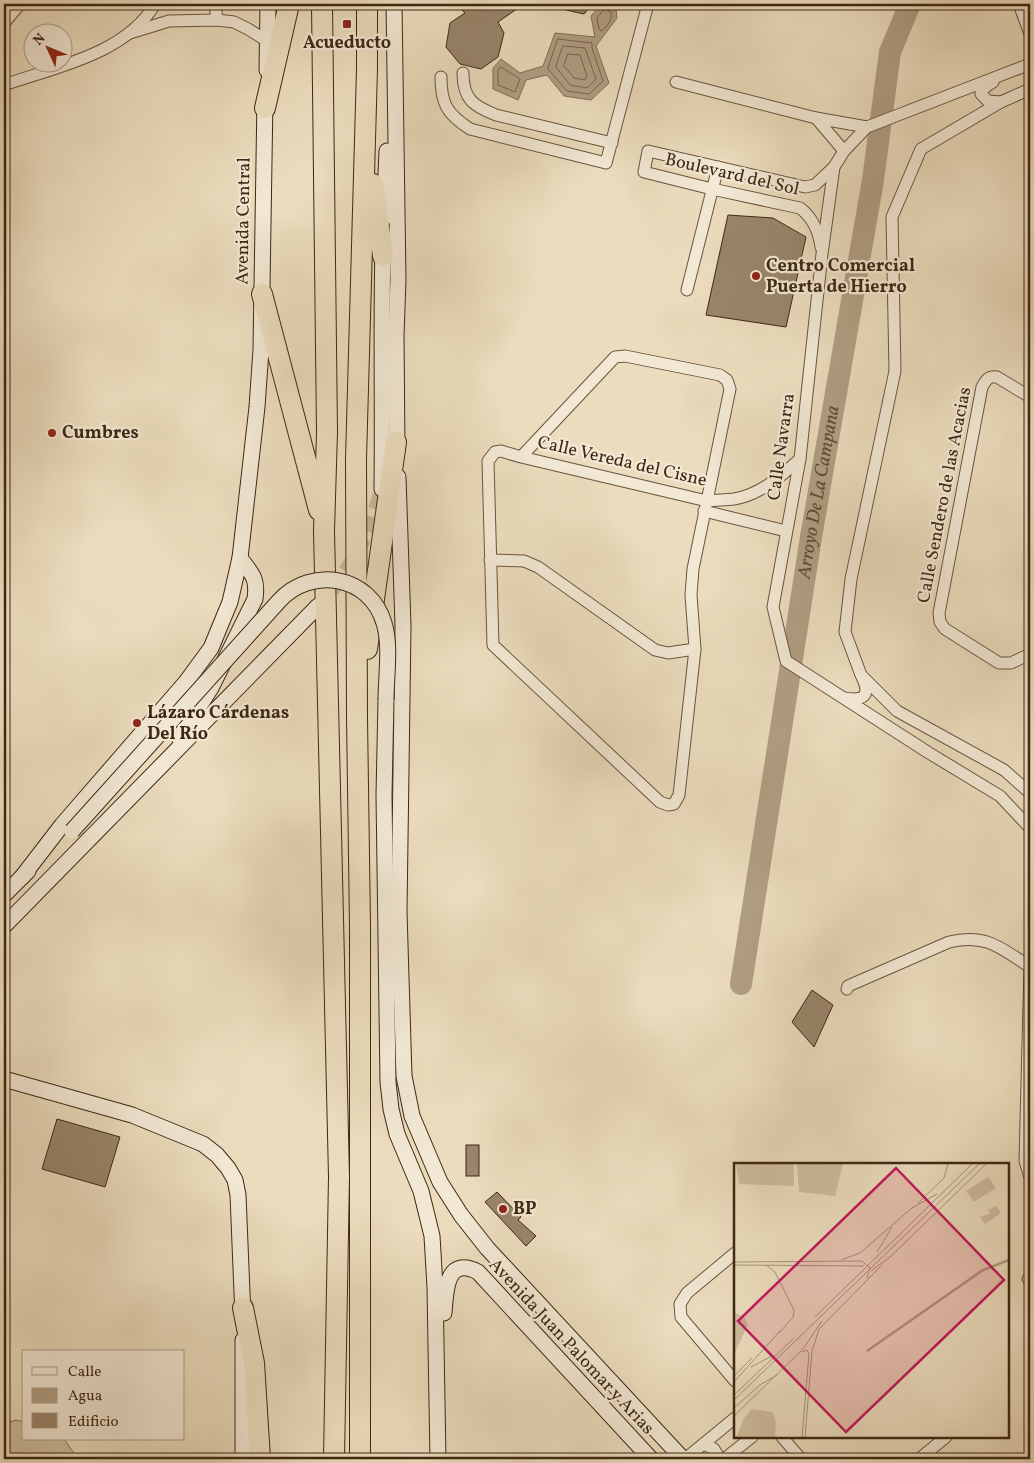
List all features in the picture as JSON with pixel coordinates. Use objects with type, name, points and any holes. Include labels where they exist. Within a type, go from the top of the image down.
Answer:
[{"type":"highway","points":[[265,108],[289,4]]},
{"type":"highway","points":[[322,4],[327,432],[324,531],[339,1177],[334,1459]]},
{"type":"highway","points":[[360,1459],[360,926],[356,459],[367,69],[367,4]]},
{"type":"highway","points":[[367,69],[372,166],[383,256]]},
{"type":"highway","points":[[262,294],[324,531]]},
{"type":"highway","points":[[357,717],[396,442]]},
{"type":"highway","points":[[243,1308],[254,1363],[260,1459]]},
{"type":"highway","points":[[324,1459],[334,1428]]},
{"type":"main road","name":"Avenida Central","points":[[22,877],[62,825],[175,696],[211,648],[230,602],[240,558],[261,350],[268,4]]},
{"type":"main road","points":[[382,489],[383,406],[381,368],[383,256],[389,84],[394,31],[394,4]]},
{"type":"main road","name":"Avenida Juan Palomar y Arias","points":[[394,31],[398,280],[396,442],[403,626],[400,912],[404,1076],[412,1116],[440,1182],[461,1215],[487,1248],[684,1459]]},
{"type":"main road","points":[[162,764],[211,688],[255,599],[257,585],[240,558]]},
{"type":"main road","points":[[4,895],[72,831],[286,594],[299,585],[314,580],[339,580],[354,586],[374,602],[382,616],[386,634],[384,795],[388,1082],[391,1109],[397,1134],[421,1192],[432,1236],[435,1287],[438,1459]]},
{"type":"main road","points":[[4,926],[318,606]]},
{"type":"main road","points":[[4,1079],[132,1115],[204,1144],[218,1155],[228,1168],[238,1195],[243,1308],[243,1459]]},
{"type":"main road","name":"Avenida Juan Palomar y Arias","points":[[436,1381],[448,1280],[454,1270],[462,1267],[469,1268],[478,1272],[486,1280],[651,1459]]},
{"type":"street","points":[[4,23],[20,4]]},
{"type":"street","points":[[215,4],[217,20]]},
{"type":"street","points":[[441,77],[441,95],[448,110],[458,121],[470,129],[606,163],[648,4]]},
{"type":"street","points":[[1019,4],[1030,34]]},
{"type":"street","points":[[130,33],[154,6],[169,21]]},
{"type":"street","points":[[4,85],[98,52],[130,33],[169,21],[217,20],[234,22],[268,42]]},
{"type":"street","name":"Calle Navarra","points":[[1030,64],[876,124],[844,151],[834,167],[822,254],[800,459],[773,607],[786,661],[929,753],[1000,796],[1030,828]]},
{"type":"street","points":[[1001,102],[988,100],[981,91],[988,84],[1012,75],[1018,68]]},
{"type":"street","points":[[463,73],[463,87],[469,99],[480,109],[496,115],[612,143]]},
{"type":"street","points":[[676,82],[816,118],[876,124]]},
{"type":"street","points":[[842,698],[855,700],[862,698],[866,693],[867,687],[845,632],[851,579],[894,371],[892,218],[921,149],[1001,102],[1030,89]]},
{"type":"street","points":[[816,118],[844,151]]},
{"type":"street","name":"Boulevard del Sol","points":[[822,254],[816,228],[800,208],[644,172],[648,151],[804,187],[815,185],[834,167]]},
{"type":"street","points":[[687,290],[718,167]]},
{"type":"street","points":[[521,457],[615,356],[625,356],[720,375],[728,380],[730,389],[693,569],[691,595],[695,649],[679,795],[674,804],[668,805],[660,802],[492,645],[490,560],[524,561],[538,567],[655,650],[668,653],[695,649]]},
{"type":"street","name":"Calle Sendero de las Acacias","points":[[1030,397],[997,377],[991,376],[982,387],[940,613],[940,622],[945,629],[999,663],[1011,663],[1030,654]]},
{"type":"street","name":"Calle Vereda del Cisne","points":[[490,560],[488,461],[495,452],[501,451],[706,506],[786,532]]},
{"type":"street","name":"Calle Vereda del Cisne","points":[[706,506],[756,493],[784,474],[800,459]]},
{"type":"street","points":[[862,675],[897,711],[1004,770],[1030,793]]},
{"type":"street","points":[[847,989],[848,986],[961,939],[984,940],[994,943],[1030,966],[1025,1161],[1030,1177]]},
{"type":"street","points":[[734,1254],[687,1293],[680,1304],[681,1317],[734,1380]]},
{"type":"street","points":[[684,1459],[734,1419]]},
{"type":"street","points":[[704,1444],[714,1450],[722,1459],[751,1438]]},
{"type":"street","points":[[783,1438],[801,1459]]},
{"type":"street","points":[[919,1459],[945,1438]]},
{"type":"shaded area","points":[[16,1420],[22,1422],[22,1440],[65,1440],[78,1459],[4,1459],[4,1424]]},
{"type":"water","points":[[606,4],[616,9],[617,18],[596,46],[609,83],[591,100],[564,96],[547,75],[526,80],[518,100],[493,89],[493,68],[501,59],[520,73],[543,66],[555,33],[595,37],[591,16],[599,7]]},
{"type":"building","points":[[456,4],[524,4],[498,22],[504,33],[498,57],[481,69],[460,64],[446,47],[450,23],[465,13]]},
{"type":"building","points":[[558,4],[593,4],[584,14],[557,8]]},
{"type":"building","name":"Centro Comercial Puerta de Hierro","points":[[728,215],[773,218],[806,237],[786,327],[706,315]]},
{"type":"building","points":[[812,990],[833,1005],[814,1047],[792,1022]]},
{"type":"building","points":[[57,1119],[120,1137],[105,1187],[42,1169]]},
{"type":"building","name":"BP","points":[[466,1145],[479,1145],[479,1176],[466,1176]]},
{"type":"building","name":"BP","points":[[497,1192],[521,1217],[518,1220],[536,1236],[526,1246],[485,1202]]},
{"type":"waterway","name":"Arroyo De La Campana","points":[[741,984],[811,537],[873,180],[890,52],[910,4]]},
{"type":"tunnel","points":[[332,590],[349,566],[362,542],[382,489]]},
{"type":"place","name":"Acueducto","points":[[347,24]]},
{"type":"place","name":"Centro Comercial Puerta de Hierro","points":[[756,276]]},
{"type":"place","name":"Cumbres","points":[[52,433]]},
{"type":"place","name":"Lázaro Cárdenas Del Río","points":[[137,723]]},
{"type":"place","name":"BP","points":[[503,1209]]}]
